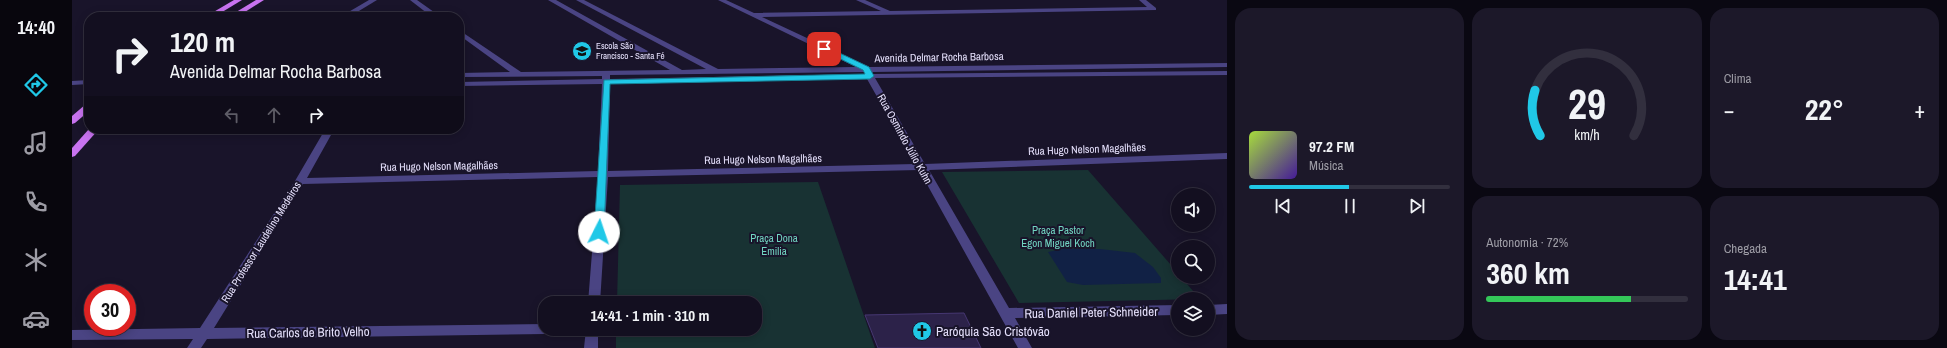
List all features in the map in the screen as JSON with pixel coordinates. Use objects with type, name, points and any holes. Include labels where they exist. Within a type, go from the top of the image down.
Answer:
[{"type":"main road","points":[[219,12],[239,0]]},
{"type":"main road","points":[[240,12],[260,0]]},
{"type":"main road","points":[[72,121],[84,110]]},
{"type":"main road","points":[[72,154],[90,134]]},
{"type":"street","points":[[353,12],[374,0]]},
{"type":"street","points":[[413,0],[430,12]]},
{"type":"street","points":[[551,0],[695,81]]},
{"type":"street","points":[[579,0],[735,80]]},
{"type":"street","points":[[721,0],[754,15],[868,73]]},
{"type":"street","points":[[859,0],[892,13]]},
{"type":"street","points":[[754,15],[1154,9],[1142,0]]},
{"type":"street","points":[[620,38],[636,30]]},
{"type":"street","points":[[464,36],[533,83]]},
{"type":"street","name":"Avenida Delmar Rocha Barbosa","points":[[464,76],[518,74],[695,81],[868,73],[1227,65]]},
{"type":"street","name":"Avenida Delmar Rocha Barbosa","points":[[464,84],[533,83],[606,77],[718,72],[1227,73]]},
{"type":"street","name":"Rua Osmindo Júlio Kuhn","points":[[868,73],[920,167],[1025,348]]},
{"type":"street","points":[[594,296],[603,175],[606,77]]},
{"type":"street","points":[[72,83],[84,82]]},
{"type":"street","name":"Rua Professor Laudelino Medeiros","points":[[194,348],[300,180],[326,135]]},
{"type":"street","name":"Rua Hugo Nelson Magalhães","points":[[300,180],[603,175],[920,167],[1227,156]]},
{"type":"street","points":[[1215,310],[1227,309]]},
{"type":"street","name":"Rua Daniel Peter Schneider","points":[[1004,313],[1171,310]]},
{"type":"street","name":"Rua Carlos de Brito Velho","points":[[72,335],[538,329]]},
{"type":"street","points":[[591,348],[592,336]]},
{"type":"green space","name":"Praça Pastor Egon Miguel Koch","points":[[1088,170],[1171,265],[1171,284],[1187,284],[1194,292],[1171,292],[1171,300],[1019,303],[942,172]]},
{"type":"green space","name":"Praça Dona Emilia","points":[[818,182],[875,348],[616,348],[616,336],[762,336],[762,296],[617,296],[620,185]]},
{"type":"water","points":[[1063,249],[1100,249],[1135,253],[1153,267],[1161,278],[1161,283],[1083,285],[1067,282],[1048,252]]},
{"type":"building","name":"Paróquia São Cristóvão","points":[[964,313],[981,348],[878,348],[865,315]]},
{"type":"place","name":"Escola São Francisco - Santa Fé","points":[[582,51]]},
{"type":"place","name":"Paróquia São Cristóvão","points":[[922,331]]},
{"type":"route","points":[[599,232],[607,81],[870,76],[866,69],[824,49]]}]
